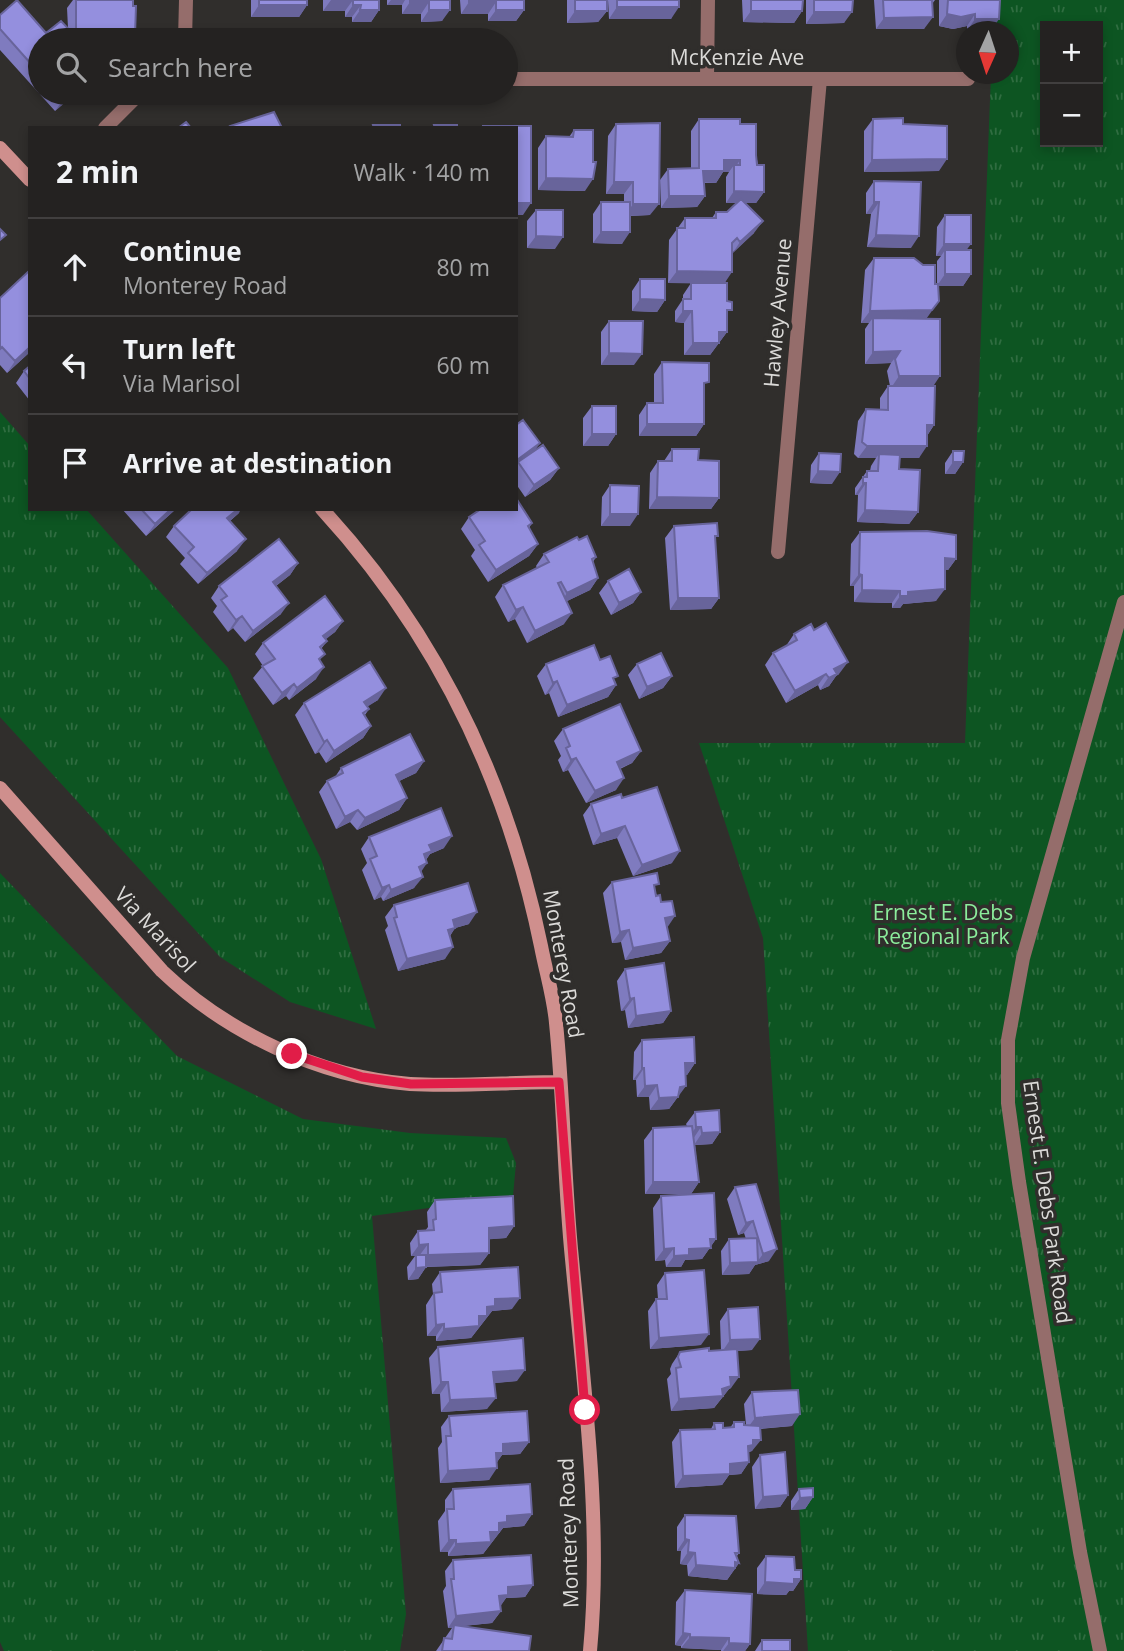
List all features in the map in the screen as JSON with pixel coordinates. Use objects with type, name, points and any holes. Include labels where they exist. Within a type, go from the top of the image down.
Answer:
[{"type":"street","points":[[185,28],[186,0]]},
{"type":"street","points":[[707,79],[708,0]]},
{"type":"street","name":"McKenzie Ave","points":[[518,79],[956,79]]},
{"type":"street","name":"Hawley Avenue","points":[[778,552],[820,79]]},
{"type":"street","points":[[107,126],[128,105]]},
{"type":"street","points":[[0,148],[28,178]]},
{"type":"street","name":"Monterey Road","points":[[324,511],[367,558],[468,721],[506,812],[529,888],[556,1022],[591,1507],[590,1651]]},
{"type":"street","name":"Ernest E. Debs Park Road","points":[[1100,1651],[1080,1552],[1019,1182],[1008,1103],[1008,1040],[1023,958],[1124,602]]},
{"type":"street","name":"Via Marisol","points":[[0,788],[162,971],[185,993],[248,1034],[292,1054],[362,1077],[411,1084],[559,1082]]},
{"type":"green space","name":"Ernest E. Debs Regional Park","points":[[993,0],[1124,0],[1124,1651],[808,1651],[763,938],[699,743],[965,743],[991,84],[1019,84],[1019,21],[992,21]]},
{"type":"green space","points":[[0,412],[28,444],[28,511],[88,511],[228,668],[321,859],[376,1029],[290,1002],[220,957],[0,717]]},
{"type":"green space","points":[[0,873],[177,1056],[303,1119],[410,1133],[506,1138],[516,1163],[513,1196],[372,1216],[406,1614],[400,1651],[4,1651],[0,1642]]},
{"type":"building","points":[[17,0],[42,28],[28,28],[28,60],[0,29],[0,15]]},
{"type":"building","points":[[76,0],[133,0],[133,6],[136,6],[135,28],[76,28]]},
{"type":"building","points":[[259,0],[307,0],[307,5],[259,5]]},
{"type":"building","points":[[353,0],[379,0],[379,10],[360,10],[361,5],[353,5]]},
{"type":"building","points":[[410,0],[450,0],[450,10],[429,10],[429,2]]},
{"type":"building","points":[[469,0],[524,0],[524,10],[496,10],[496,2]]},
{"type":"building","points":[[575,0],[607,0],[607,11],[575,11]]},
{"type":"building","points":[[617,0],[679,0],[679,7],[617,7]]},
{"type":"building","points":[[751,0],[803,0],[802,11],[751,11]]},
{"type":"building","points":[[814,0],[853,0],[852,12],[814,12]]},
{"type":"building","points":[[883,0],[932,0],[933,17],[884,18]]},
{"type":"building","points":[[948,0],[1000,0],[999,19],[975,19],[975,14],[961,17],[947,14]]},
{"type":"building","points":[[61,21],[68,28],[52,28]]},
{"type":"building","points":[[274,112],[281,126],[230,126]]},
{"type":"building","points":[[903,118],[903,124],[947,126],[947,159],[872,160],[873,119]]},
{"type":"building","points":[[699,119],[740,119],[740,124],[756,124],[757,165],[764,165],[764,192],[734,191],[734,165],[740,165],[740,160],[724,160],[724,171],[703,171],[705,196],[669,196],[668,169],[699,168]]},
{"type":"building","points":[[660,123],[659,204],[633,204],[633,182],[614,182],[616,124]]},
{"type":"building","points":[[518,126],[531,126],[531,203],[518,203]]},
{"type":"building","points":[[574,130],[593,130],[593,162],[596,162],[593,179],[546,178],[546,136],[573,137]]},
{"type":"building","points":[[874,181],[921,182],[919,236],[876,235],[879,202],[874,202]]},
{"type":"building","points":[[741,199],[763,221],[740,242],[737,238],[732,243],[732,272],[677,271],[677,228],[685,228],[685,218],[716,218],[716,212],[727,212]]},
{"type":"building","points":[[601,202],[630,202],[630,232],[601,232]]},
{"type":"building","points":[[536,210],[563,210],[563,237],[536,236]]},
{"type":"building","points":[[945,215],[971,215],[971,244],[944,244]]},
{"type":"building","points":[[0,229],[6,235],[0,240]]},
{"type":"building","points":[[945,250],[971,250],[971,274],[945,274]]},
{"type":"building","points":[[874,258],[914,258],[923,265],[935,265],[939,301],[932,310],[870,311]]},
{"type":"building","points":[[28,272],[28,349],[15,361],[2,347],[0,349],[0,298]]},
{"type":"building","points":[[640,279],[665,279],[665,300],[640,299]]},
{"type":"building","points":[[691,283],[727,283],[727,301],[732,302],[732,310],[727,310],[727,332],[719,332],[719,343],[693,343],[692,311],[683,311],[683,299],[691,299]]},
{"type":"building","points":[[873,318],[940,319],[940,376],[899,376],[895,359],[900,351],[873,352]]},
{"type":"building","points":[[609,321],[643,321],[642,354],[609,353]]},
{"type":"building","points":[[662,362],[709,363],[709,382],[704,383],[704,424],[647,424],[647,403],[663,403]]},
{"type":"building","points":[[888,386],[935,386],[934,425],[927,425],[927,446],[867,446],[862,442],[866,409],[888,410]]},
{"type":"building","points":[[592,406],[616,406],[616,434],[592,434]]},
{"type":"building","points":[[523,420],[540,443],[518,459],[518,424]]},
{"type":"building","points":[[543,445],[559,468],[534,485],[518,462]]},
{"type":"building","points":[[672,449],[699,449],[698,460],[719,461],[719,498],[657,497],[658,461],[672,461]]},
{"type":"building","points":[[953,451],[964,451],[963,462],[953,462]]},
{"type":"building","points":[[819,453],[841,454],[840,472],[818,471]]},
{"type":"building","points":[[879,454],[900,455],[899,469],[920,470],[918,512],[865,510],[866,483],[863,483],[863,477],[867,477],[867,471],[878,471]]},
{"type":"building","points":[[610,485],[639,486],[638,514],[610,514]]},
{"type":"building","points":[[518,501],[532,523],[528,526],[538,544],[496,570],[479,545],[485,541],[469,517],[478,511],[518,511]]},
{"type":"building","points":[[143,511],[169,511],[155,524]]},
{"type":"building","points":[[190,511],[236,511],[227,518],[246,539],[207,573],[188,553],[194,547],[174,526]]},
{"type":"building","points":[[717,523],[718,536],[715,536],[719,598],[678,598],[674,526]]},
{"type":"building","points":[[927,531],[956,535],[956,559],[945,558],[945,589],[908,592],[908,596],[900,596],[900,591],[862,590],[862,575],[859,574],[860,532]]},
{"type":"building","points":[[587,536],[596,557],[592,559],[598,578],[567,593],[561,582],[558,583],[572,613],[535,631],[523,607],[516,610],[503,585],[549,562],[544,554],[577,537],[579,540]]},
{"type":"building","points":[[279,539],[298,563],[273,582],[289,603],[253,631],[242,616],[236,620],[221,600],[227,596],[219,586]]},
{"type":"building","points":[[629,569],[641,592],[619,603],[608,581]]},
{"type":"building","points":[[325,596],[343,621],[323,636],[327,641],[320,647],[325,654],[319,659],[324,667],[297,688],[294,684],[282,693],[262,666],[275,659],[263,643]]},
{"type":"building","points":[[826,623],[848,662],[834,669],[837,674],[829,678],[826,674],[795,691],[773,653],[797,640],[794,634],[811,624],[814,630]]},
{"type":"building","points":[[594,645],[600,660],[610,656],[618,676],[613,678],[616,685],[567,705],[557,681],[553,683],[546,664]]},
{"type":"building","points":[[661,653],[672,676],[647,687],[637,664]]},
{"type":"building","points":[[370,662],[386,688],[364,702],[369,709],[363,713],[371,726],[334,751],[327,740],[324,742],[304,703]]},
{"type":"building","points":[[620,704],[641,751],[617,762],[624,778],[595,791],[576,758],[571,760],[566,748],[570,746],[563,729]]},
{"type":"building","points":[[410,734],[424,761],[396,775],[407,798],[365,818],[358,810],[345,817],[327,781],[343,773],[341,768]]},
{"type":"building","points":[[657,787],[680,851],[642,865],[625,826],[601,834],[591,804],[621,794],[622,798]]},
{"type":"building","points":[[441,808],[452,836],[429,845],[432,851],[424,854],[427,863],[419,867],[423,877],[391,890],[389,885],[382,888],[370,859],[377,856],[369,837]]},
{"type":"building","points":[[657,873],[659,884],[654,885],[656,896],[660,895],[661,902],[672,901],[675,916],[665,918],[670,941],[633,948],[629,930],[620,932],[612,882]]},
{"type":"building","points":[[468,883],[477,912],[453,920],[455,928],[448,930],[453,947],[407,959],[394,918],[397,917],[394,905]]},
{"type":"building","points":[[664,963],[671,1011],[636,1016],[634,998],[630,999],[625,969]]},
{"type":"building","points":[[694,1037],[695,1063],[685,1063],[686,1086],[680,1087],[678,1097],[659,1098],[657,1085],[645,1086],[642,1040]]},
{"type":"building","points":[[719,1110],[720,1132],[702,1133],[701,1127],[696,1127],[695,1112]]},
{"type":"building","points":[[692,1126],[699,1182],[653,1182],[653,1128]]},
{"type":"building","points":[[756,1184],[777,1249],[763,1254],[753,1221],[746,1223],[735,1187]]},
{"type":"building","points":[[714,1193],[716,1239],[710,1239],[711,1248],[689,1249],[689,1255],[674,1256],[674,1248],[664,1249],[661,1196]]},
{"type":"building","points":[[513,1196],[514,1226],[489,1228],[489,1253],[428,1255],[428,1244],[419,1245],[418,1231],[434,1230],[435,1200]]},
{"type":"building","points":[[757,1238],[758,1262],[730,1263],[729,1239]]},
{"type":"building","points":[[416,1255],[426,1255],[426,1267],[416,1268]]},
{"type":"building","points":[[518,1267],[520,1298],[495,1299],[495,1306],[487,1307],[487,1316],[479,1316],[479,1326],[444,1329],[444,1324],[436,1325],[434,1293],[442,1292],[440,1272]]},
{"type":"building","points":[[704,1270],[709,1334],[659,1338],[656,1299],[667,1299],[665,1273]]},
{"type":"building","points":[[758,1307],[760,1339],[730,1340],[728,1309]]},
{"type":"building","points":[[523,1338],[525,1370],[493,1372],[496,1398],[450,1400],[448,1382],[441,1382],[438,1347]]},
{"type":"building","points":[[709,1348],[709,1351],[737,1349],[739,1377],[730,1377],[731,1386],[722,1389],[723,1396],[679,1399],[676,1368],[681,1367],[678,1357],[680,1352]]},
{"type":"building","points":[[798,1390],[800,1414],[755,1418],[752,1392]]},
{"type":"building","points":[[527,1411],[529,1442],[503,1444],[503,1453],[496,1453],[497,1468],[448,1471],[446,1436],[451,1436],[449,1416]]},
{"type":"building","points":[[734,1422],[760,1426],[761,1440],[753,1440],[753,1445],[748,1446],[749,1462],[730,1464],[730,1474],[683,1476],[680,1430],[715,1429],[714,1423],[723,1423],[723,1428],[734,1427]]},
{"type":"building","points":[[785,1452],[788,1495],[763,1497],[760,1455]]},
{"type":"building","points":[[530,1484],[532,1514],[507,1516],[507,1522],[499,1523],[499,1532],[490,1532],[491,1542],[456,1544],[456,1540],[449,1540],[447,1509],[454,1509],[453,1489]]},
{"type":"building","points":[[813,1488],[813,1497],[800,1498],[799,1489]]},
{"type":"building","points":[[685,1515],[736,1516],[739,1553],[735,1553],[739,1563],[735,1562],[735,1568],[696,1565],[695,1553],[688,1552],[689,1540],[685,1539]]},
{"type":"building","points":[[531,1555],[533,1585],[508,1587],[508,1595],[499,1596],[501,1611],[456,1616],[451,1579],[454,1579],[453,1560]]},
{"type":"building","points":[[766,1556],[794,1557],[795,1570],[801,1570],[801,1579],[794,1579],[794,1584],[765,1582]]},
{"type":"building","points":[[685,1590],[752,1594],[750,1644],[729,1643],[729,1638],[690,1637],[690,1634],[683,1633]]},
{"type":"building","points":[[454,1625],[531,1636],[529,1651],[442,1651],[444,1638],[452,1639]]},
{"type":"building","points":[[762,1640],[790,1640],[790,1651],[762,1651]]},
{"type":"route","points":[[292,1054],[362,1077],[411,1084],[559,1082],[566,1206],[585,1410]]}]
